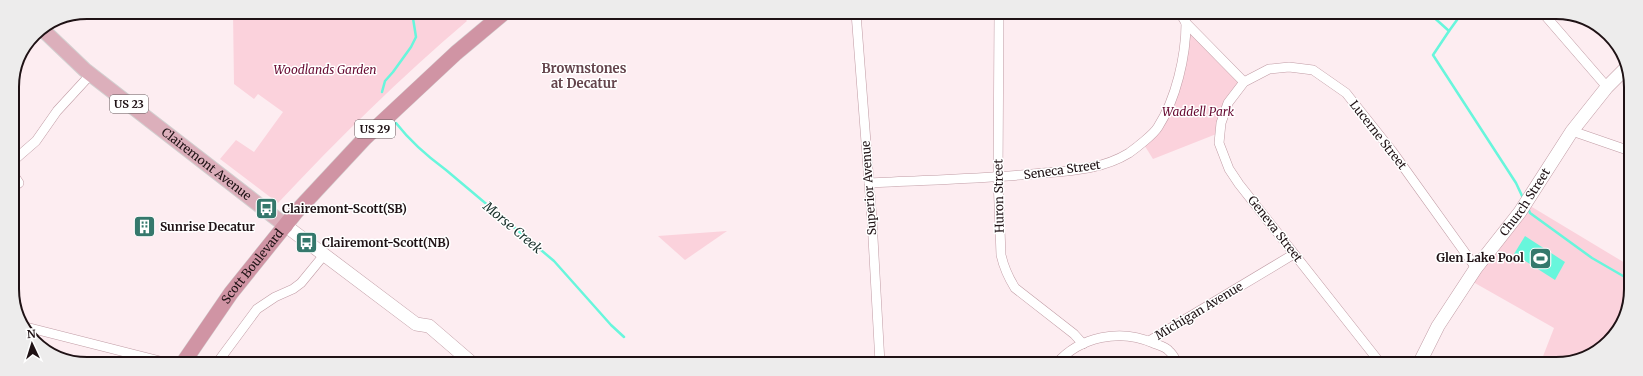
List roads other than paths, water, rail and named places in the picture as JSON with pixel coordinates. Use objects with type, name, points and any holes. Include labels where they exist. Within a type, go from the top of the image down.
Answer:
[{"type":"highway","name":"Scott Boulevard","points":[[187,357],[232,293],[296,212],[365,138],[456,53],[497,19]]},
{"type":"main road","name":"Clairemont Avenue","points":[[46,33],[91,74],[286,226],[416,324],[429,326],[465,357]]},
{"type":"main road","name":"Church Street","points":[[1422,357],[1438,326],[1476,268],[1520,212],[1572,131],[1607,87],[1622,72]]},
{"type":"street","name":"Superior Avenue","points":[[856,19],[869,183],[880,357]]},
{"type":"street","name":"Huron Street","points":[[999,19],[998,178],[1001,255],[1008,278],[1015,288],[1074,334],[1082,344]]},
{"type":"street","points":[[1184,19],[1244,82]]},
{"type":"street","points":[[1548,19],[1607,87]]},
{"type":"street","name":"Seneca Street","points":[[869,183],[998,178],[1070,171],[1104,165],[1130,153],[1158,128],[1173,97],[1181,69],[1186,38],[1186,23]]},
{"type":"street","name":"Lucerne Street","points":[[1244,82],[1269,69],[1289,67],[1313,70],[1346,93],[1392,151],[1476,268]]},
{"type":"street","points":[[19,156],[36,140],[57,111],[91,74]]},
{"type":"street","name":"Geneva Street","points":[[1244,82],[1228,103],[1221,124],[1219,143],[1229,169],[1239,184],[1375,357]]},
{"type":"street","points":[[1572,131],[1624,150]]},
{"type":"street","name":"Michigan Avenue","points":[[1063,357],[1071,350],[1082,344],[1099,338],[1129,336],[1148,341],[1294,254]]},
{"type":"street","points":[[221,357],[257,309],[275,297],[293,289],[324,255]]},
{"type":"street","points":[[52,334],[144,357]]},
{"type":"street","points":[[1148,341],[1169,350],[1174,357]]},
{"type":"waterway","name":"Morse Creek","points":[[382,92],[385,81],[411,47],[416,37],[413,19]]},
{"type":"waterway","points":[[1436,19],[1449,31],[1433,55],[1516,183],[1523,198]]},
{"type":"waterway","points":[[1449,31],[1458,19]]},
{"type":"waterway","name":"Morse Creek","points":[[396,123],[426,154],[554,261],[611,325],[624,337]]},
{"type":"waterway","points":[[1528,208],[1530,213],[1592,258],[1624,277]]},
{"type":"place","name":"Clairemont-Scott(SB)","points":[[266,209]]},
{"type":"place","name":"Sunrise Decatur","points":[[144,227]]},
{"type":"place","name":"Clairemont-Scott(NB)","points":[[307,243]]},
{"type":"place","name":"Glen Lake Pool","points":[[1540,258]]},
{"type":"district","name":"Brownstones at Decatur","points":[[584,76]]},
{"type":"park label","name":"Woodlands Garden","points":[[325,70]]},
{"type":"park label","name":"Waddell Park","points":[[1198,112]]}]
